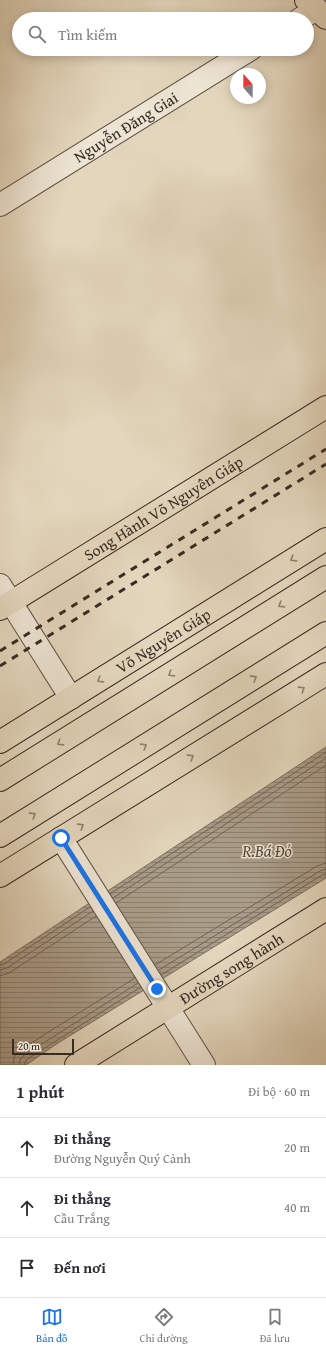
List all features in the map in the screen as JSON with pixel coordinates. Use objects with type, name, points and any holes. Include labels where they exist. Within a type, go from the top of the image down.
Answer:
[{"type":"main road","name":"Song Hành Võ Nguyên Giáp","points":[[4,599],[326,407]]},
{"type":"main road","name":"Võ Nguyên Giáp","points":[[0,742],[326,539]]},
{"type":"main road","name":"Võ Nguyên Giáp","points":[[0,780],[326,578]]},
{"type":"main road","points":[[0,836],[326,633]]},
{"type":"main road","points":[[0,876],[326,674]]},
{"type":"main road","name":"Đường song hành","points":[[76,1065],[326,910]]},
{"type":"street","name":"Nguyễn Đăng Giai","points":[[0,205],[240,56]]},
{"type":"street","points":[[4,599],[71,698]]},
{"type":"street","points":[[61,838],[204,1065]]},
{"type":"water","name":"R.Bá Đỏ","points":[[326,747],[326,878],[58,1043],[26,1065],[0,1065],[0,962]]},
{"type":"railway","points":[[0,651],[326,449]]},
{"type":"railway","points":[[0,666],[326,464]]},
{"type":"route","points":[[61,838],[157,989]]}]
